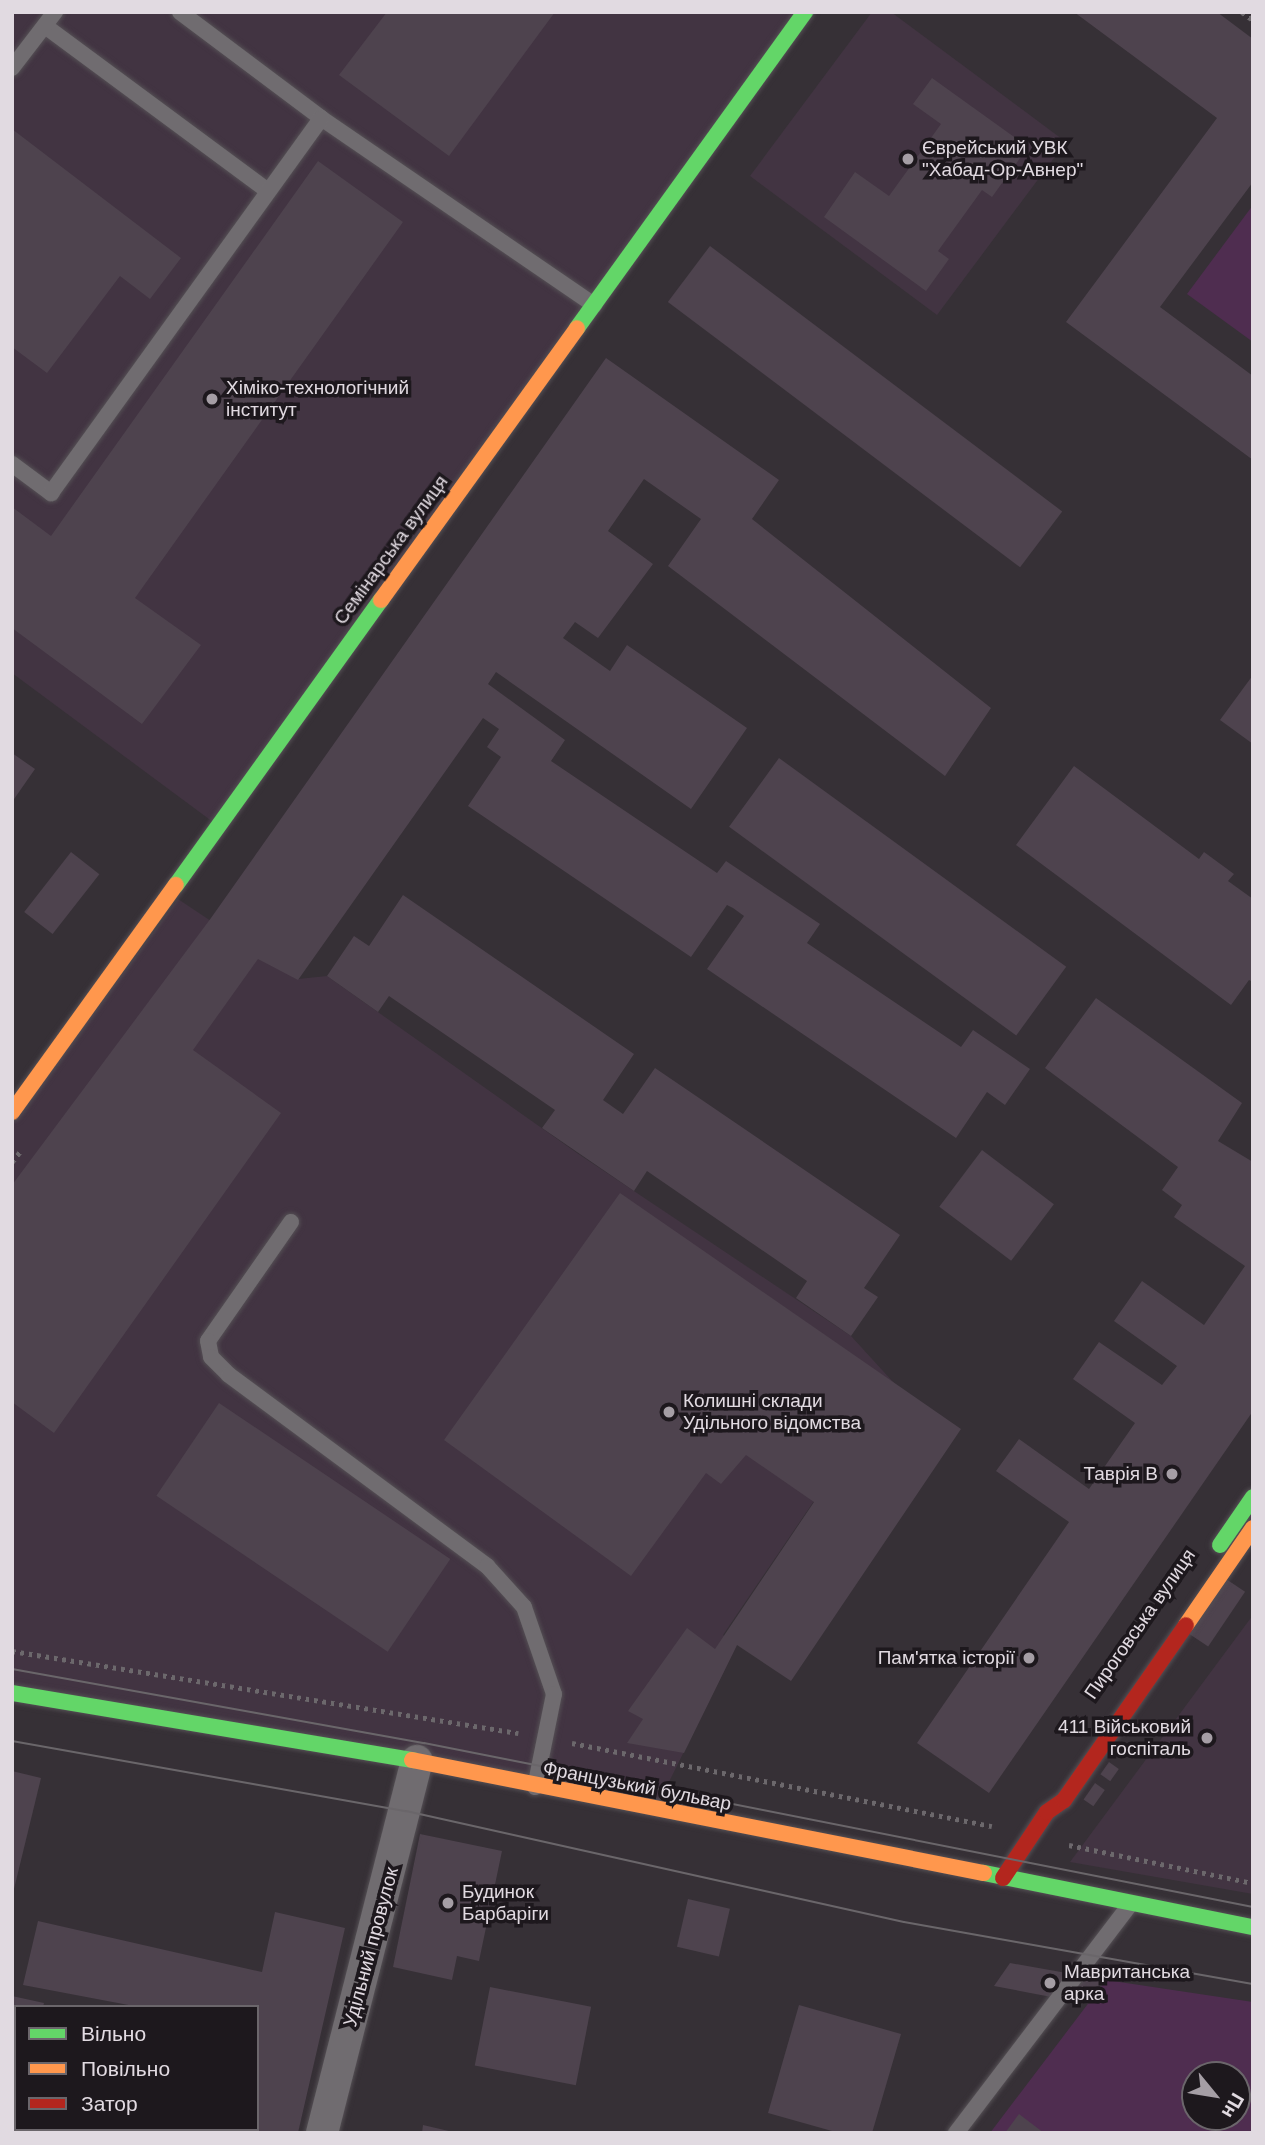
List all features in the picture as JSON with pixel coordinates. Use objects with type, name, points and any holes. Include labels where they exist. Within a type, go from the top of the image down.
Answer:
[{"type":"street","name":"Семінарська вулиця","points":[[12,1112],[804,12]]},
{"type":"street","name":"Пироговська вулиця","points":[[1182,1599],[1253,1497]]},
{"type":"street","name":"Пироговська вулиця","points":[[1003,1878],[1047,1812],[1064,1800],[1253,1528]]},
{"type":"street","name":"Пироговська вулиця","points":[[1047,1812],[1050,1790],[1151,1644]]},
{"type":"street","name":"Французький бульвар","points":[[12,1693],[417,1761],[535,1788],[1003,1878],[1129,1906],[1253,1927]]},
{"type":"street","name":"Удільний провулок","points":[[323,2133],[417,1761]]},
{"type":"lane","points":[[12,68],[55,12]]},
{"type":"lane","points":[[180,12],[321,118],[594,304]]},
{"type":"lane","points":[[45,26],[268,191]]},
{"type":"lane","points":[[12,464],[51,493],[321,118]]},
{"type":"lane","points":[[291,1222],[208,1341],[211,1357],[229,1376],[487,1566],[524,1606],[554,1694],[535,1788]]},
{"type":"lane","points":[[956,2133],[1129,1906]]},
{"type":"path","points":[[1242,12],[1253,20]]},
{"type":"path","points":[[12,1651],[545,1738],[1004,1828]]},
{"type":"path","points":[[1069,1845],[1253,1882]]},
{"type":"shaded area","points":[[12,12],[801,12],[217,825],[12,673]]},
{"type":"shaded area","name":"Єврейський УВК \"Хабад-Ор-Авнер\"","points":[[872,12],[891,12],[1066,142],[937,315],[750,176]]},
{"type":"shaded area","points":[[1253,205],[1253,342],[1187,294]]},
{"type":"shaded area","points":[[178,899],[298,979],[327,976],[577,1153],[851,1336],[894,1383],[723,1635],[737,1645],[658,1804],[12,1693],[12,1123]]},
{"type":"shaded area","name":"411 Військовий госпіталь","points":[[1253,1615],[1253,1894],[1070,1862]]},
{"type":"shaded area","points":[[1106,1980],[1253,2002],[1253,2133],[990,2133]]},
{"type":"building","points":[[387,12],[555,12],[449,156],[339,75]]},
{"type":"building","points":[[1074,12],[1217,12],[1253,39],[1253,182],[1160,307],[1253,376],[1253,460],[1066,322],[1217,118]]},
{"type":"building","points":[[932,78],[1028,147],[992,197],[982,190],[938,251],[949,259],[926,291],[824,217],[855,172],[889,196],[941,124],[913,104]]},
{"type":"building","points":[[12,129],[181,258],[150,299],[120,276],[47,373],[12,347]]},
{"type":"building","name":"Хіміко-технологічний інститут","points":[[318,161],[403,222],[135,598],[201,645],[142,724],[12,628],[12,507],[51,536]]},
{"type":"building","points":[[710,246],[1062,511],[1020,567],[668,302]]},
{"type":"building","points":[[606,358],[779,480],[752,519],[991,708],[945,776],[668,566],[701,519],[644,479],[608,531],[653,564],[598,638],[575,622],[563,638],[610,671],[627,645],[747,728],[691,809],[496,672],[488,684],[565,740],[551,761],[717,873],[726,861],[820,924],[807,943],[961,1047],[973,1030],[1030,1069],[1005,1105],[987,1092],[956,1138],[707,969],[744,916],[733,908],[727,905],[691,957],[468,806],[501,757],[487,747],[499,729],[483,718],[298,980],[258,959],[193,1050],[281,1113],[54,1433],[12,1402],[12,1185],[211,918]]},
{"type":"building","points":[[1253,675],[1253,744],[1220,720]]},
{"type":"building","points":[[12,753],[35,769],[12,802]]},
{"type":"building","points":[[779,758],[1066,967],[1016,1035],[729,827]]},
{"type":"building","points":[[1074,766],[1199,859],[1204,852],[1234,874],[1228,881],[1253,899],[1253,982],[1249,980],[1231,1005],[1016,845]]},
{"type":"building","points":[[71,852],[99,874],[53,934],[24,912]]},
{"type":"building","points":[[403,895],[634,1054],[603,1100],[623,1114],[655,1068],[900,1235],[864,1288],[878,1297],[851,1336],[796,1298],[807,1281],[647,1171],[634,1191],[542,1128],[555,1110],[389,996],[378,1012],[327,976],[354,936],[369,946]]},
{"type":"building","points":[[1096,998],[1242,1103],[1218,1141],[1253,1162],[1253,1411],[989,1793],[917,1743],[1069,1522],[996,1471],[1019,1439],[1089,1489],[1135,1423],[1073,1379],[1099,1342],[1162,1385],[1177,1366],[1114,1321],[1142,1281],[1204,1325],[1245,1266],[1174,1217],[1182,1205],[1162,1190],[1178,1167],[1045,1068]]},
{"type":"building","points":[[982,1150],[1054,1204],[1011,1261],[939,1207]]},
{"type":"building","name":"Колишні склади Удільного відомства","points":[[620,1193],[961,1429],[791,1681],[737,1645],[684,1753],[627,1743],[643,1719],[628,1711],[687,1628],[715,1649],[814,1502],[746,1455],[721,1484],[706,1473],[631,1576],[444,1440]]},
{"type":"building","points":[[219,1403],[450,1559],[388,1652],[156,1496]]},
{"type":"building","points":[[1226,1579],[1245,1592],[1208,1647],[1189,1634]]},
{"type":"building","points":[[1109,1762],[1119,1769],[1110,1781],[1100,1774]]},
{"type":"building","points":[[12,1771],[41,1778],[13,1893],[12,1893]]},
{"type":"building","points":[[1095,1783],[1105,1790],[1093,1806],[1084,1799]]},
{"type":"building","name":"Будинок Барбаріги","points":[[420,1834],[502,1851],[479,1961],[457,1956],[452,1980],[393,1967]]},
{"type":"building","points":[[688,1899],[730,1909],[719,1956],[677,1947]]},
{"type":"building","points":[[275,1912],[345,1928],[298,2133],[228,2133],[259,2131],[259,2005],[128,2005],[23,1985],[38,1921],[262,1972]]},
{"type":"building","name":"Мавританська арка","points":[[1010,1963],[1106,1980],[1088,2004],[994,1986]]},
{"type":"building","points":[[490,1987],[591,2007],[576,2085],[475,2066]]},
{"type":"building","points":[[12,1996],[44,2003],[14,2005],[14,2029]]},
{"type":"building","points":[[799,2005],[901,2034],[872,2133],[839,2133],[768,2113]]},
{"type":"building","points":[[1019,2114],[1044,2133],[1005,2133]]},
{"type":"building","points":[[423,2125],[453,2132],[453,2133],[422,2133]]},
{"type":"tram line","points":[[12,1669],[424,1743],[1253,1907]]},
{"type":"tram line","points":[[12,1741],[406,1811],[904,1922],[1253,1984]]},
{"type":"traffic: fast","points":[[577,328],[805,12]]},
{"type":"traffic: fast","points":[[176,885],[381,600]]},
{"type":"traffic: fast","points":[[1220,1545],[1253,1497]]},
{"type":"traffic: fast","points":[[12,1693],[412,1760]]},
{"type":"traffic: fast","points":[[984,1873],[1253,1927]]},
{"type":"traffic: slow","points":[[381,600],[577,328]]},
{"type":"traffic: slow","points":[[12,1112],[176,885]]},
{"type":"traffic: slow","points":[[1186,1625],[1253,1528]]},
{"type":"traffic: slow","points":[[412,1760],[984,1873]]},
{"type":"traffic: jam","points":[[1003,1878],[1047,1812],[1064,1800],[1186,1625]]},
{"type":"place","name":"Єврейський УВК \"Хабад-Ор-Авнер\"","points":[[908,159]]},
{"type":"place","name":"Хіміко-технологічний інститут","points":[[212,399]]},
{"type":"place","name":"Колишні склади Удільного відомства","points":[[669,1412]]},
{"type":"place","name":"Таврія В","points":[[1172,1474]]},
{"type":"place","name":"Пам'ятка історії","points":[[1029,1658]]},
{"type":"place","name":"411 Військовий госпіталь","points":[[1207,1738]]},
{"type":"place","name":"Будинок Барбаріги","points":[[448,1903]]},
{"type":"place","name":"Мавританська арка","points":[[1050,1983]]}]
